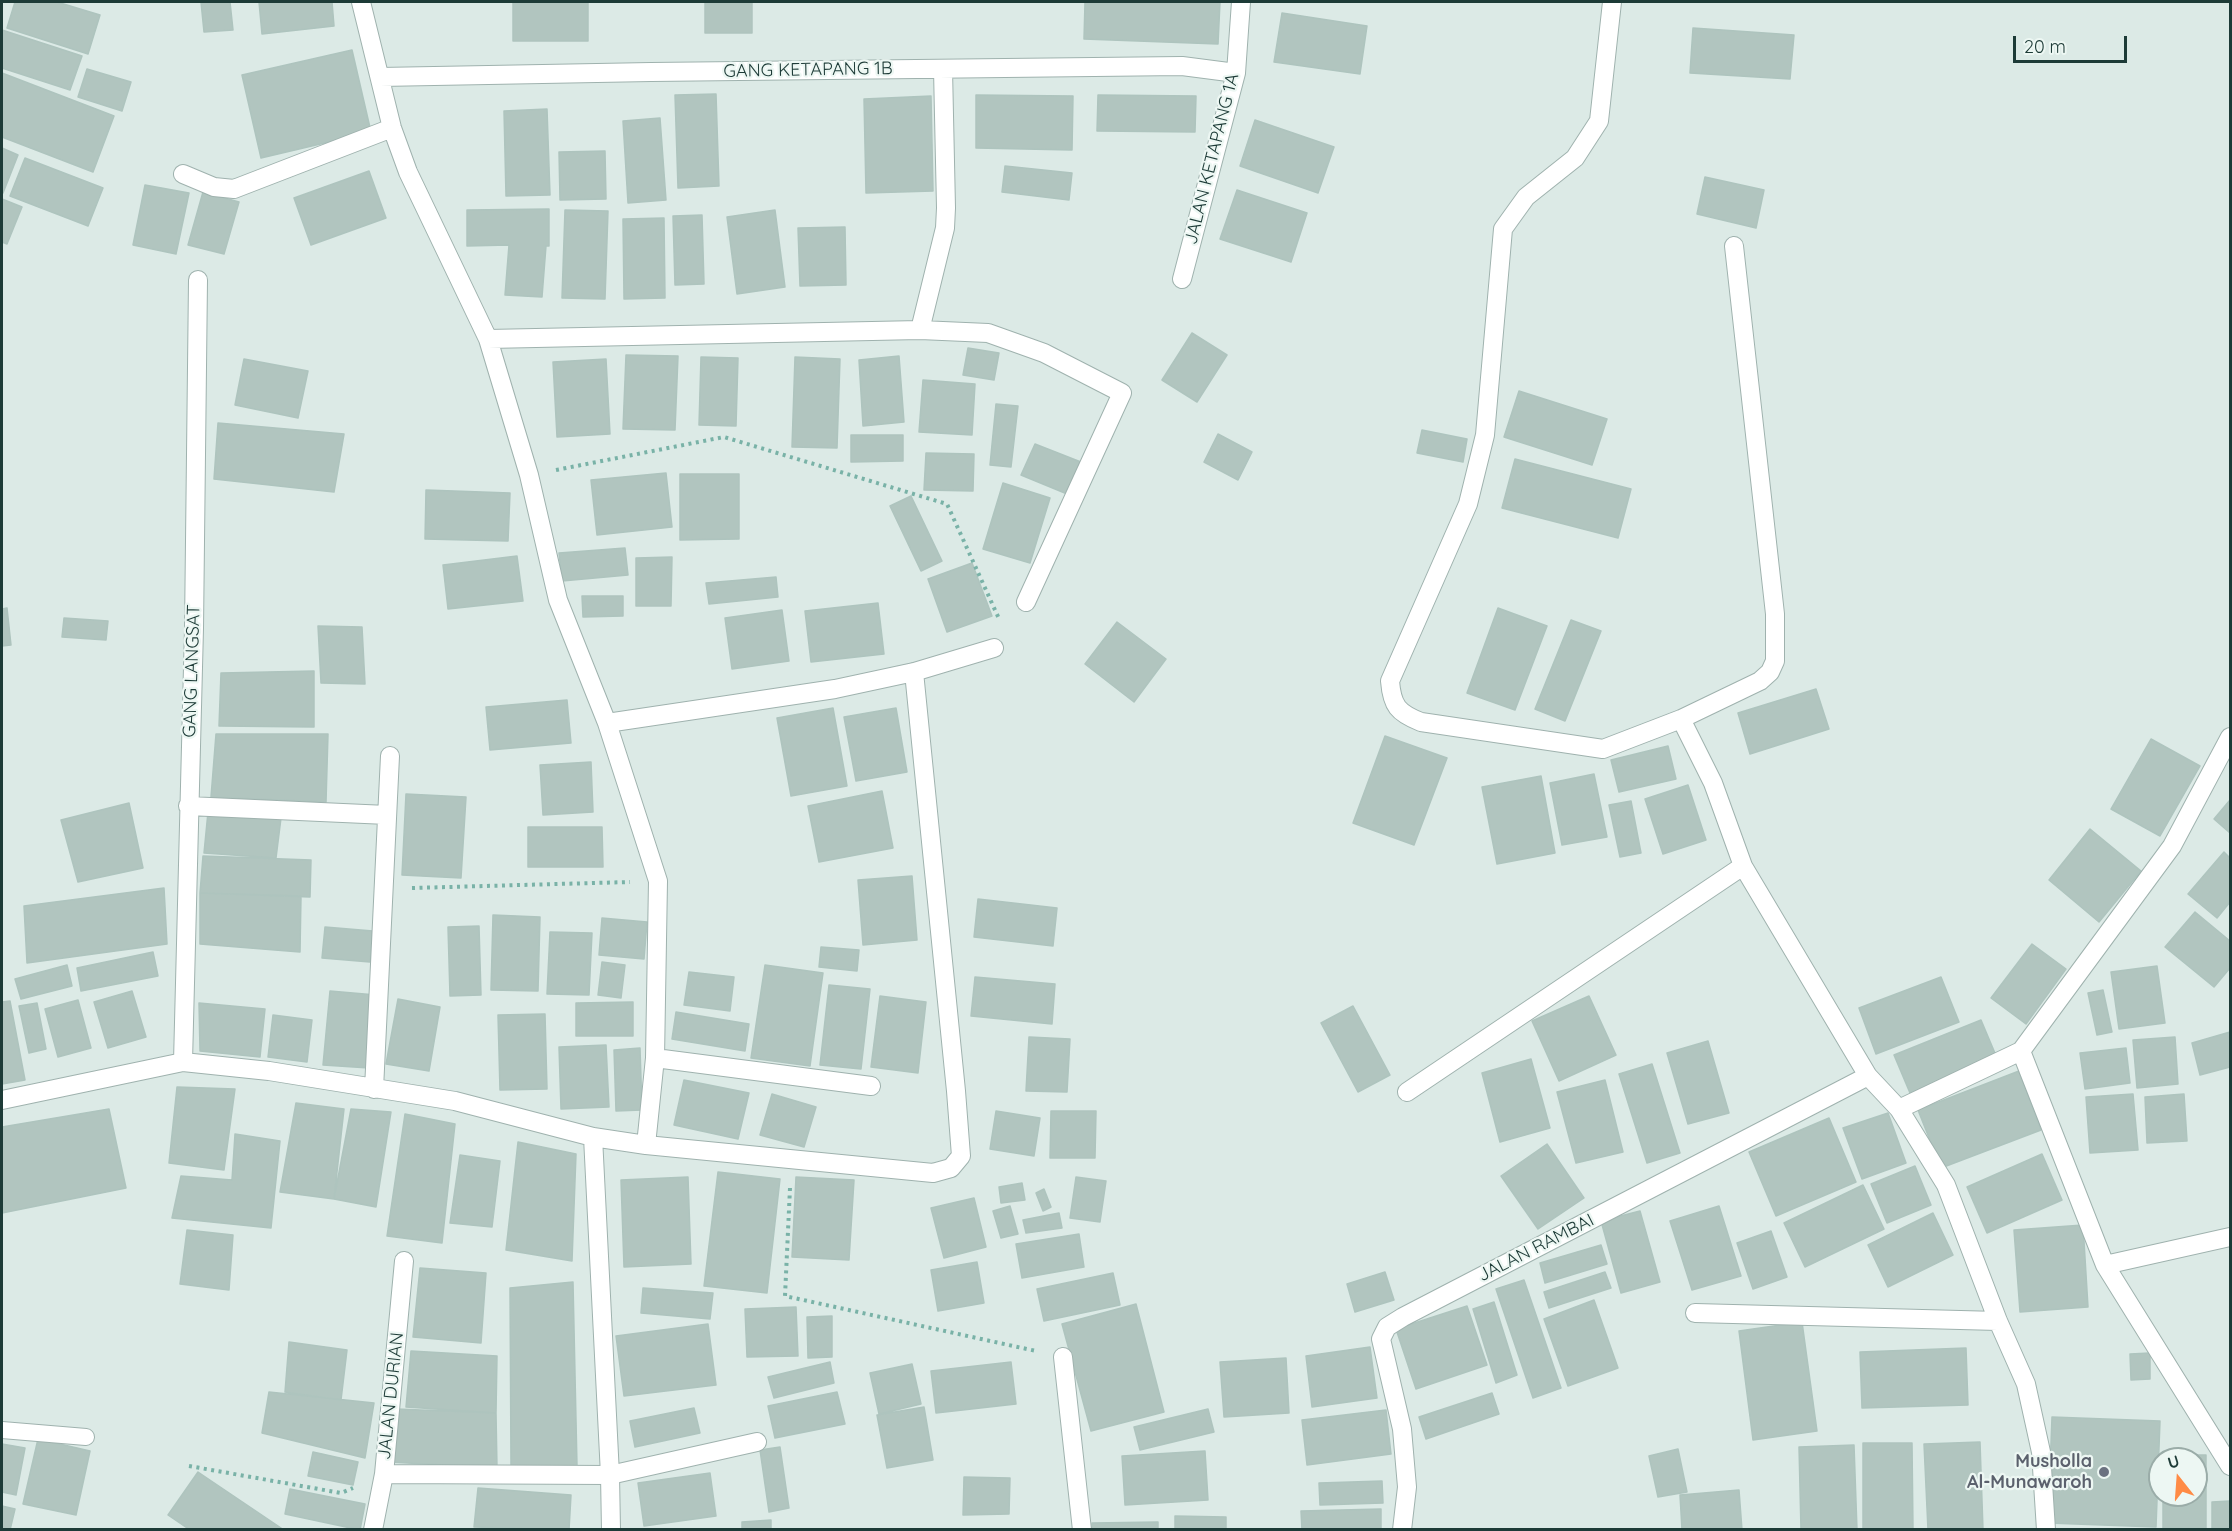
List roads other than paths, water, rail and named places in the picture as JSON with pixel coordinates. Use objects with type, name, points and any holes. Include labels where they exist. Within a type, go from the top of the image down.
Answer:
[{"type":"street","points":[[361,2],[392,128],[408,172],[488,339],[529,475],[558,600],[607,723],[658,881],[655,1058],[646,1145]]},
{"type":"street","name":"JALAN KETAPANG 1A","points":[[1182,279],[1236,73],[1241,2]]},
{"type":"street","points":[[1612,2],[1599,122],[1575,158],[1526,197],[1503,229],[1485,435],[1468,504],[1390,681],[1391,699],[1404,715],[1422,722],[1603,749],[1681,719],[1760,681],[1770,672],[1775,661],[1775,614],[1734,246]]},
{"type":"street","name":"GANG KETAPANG 1B","points":[[380,77],[1182,66],[1236,73]]},
{"type":"street","points":[[920,330],[945,228],[943,69]]},
{"type":"street","points":[[183,174],[214,187],[234,189],[392,128]]},
{"type":"street","name":"GANG LANGSAT","points":[[183,1062],[194,628],[198,280]]},
{"type":"street","points":[[488,339],[920,330],[988,333],[1044,353],[1122,393],[1026,602]]},
{"type":"street","points":[[607,723],[835,689],[914,672],[994,648]]},
{"type":"street","points":[[2,1100],[183,1062],[269,1071],[455,1101],[593,1137],[646,1145],[933,1173],[951,1168],[961,1156],[914,672]]},
{"type":"street","points":[[1681,719],[1713,783],[1743,866],[1869,1076],[1899,1108],[1946,1185],[1998,1321],[2026,1384],[2041,1452],[2046,1530]]},
{"type":"street","points":[[1899,1108],[2021,1051],[2172,846],[2230,737]]},
{"type":"street","points":[[374,1089],[390,756]]},
{"type":"street","points":[[188,806],[387,815]]},
{"type":"street","points":[[1407,1092],[1743,866]]},
{"type":"street","points":[[2021,1051],[2105,1265],[2230,1466]]},
{"type":"street","points":[[655,1058],[871,1086]]},
{"type":"street","name":"JALAN RAMBAI","points":[[1402,1530],[1407,1487],[1402,1429],[1381,1339],[1387,1327],[1413,1311],[1869,1076]]},
{"type":"street","points":[[593,1137],[611,1530]]},
{"type":"street","points":[[2105,1265],[2230,1237]]},
{"type":"street","name":"JALAN DURIAN","points":[[373,1530],[384,1474],[404,1261]]},
{"type":"street","points":[[1695,1312],[1998,1321]]},
{"type":"street","points":[[1063,1357],[1082,1530]]},
{"type":"street","points":[[384,1474],[610,1475],[757,1442]]},
{"type":"lane","points":[[2,1430],[86,1437]]},
{"type":"place","name":"Musholla Al-Munawaroh","points":[[2104,1472]]}]
